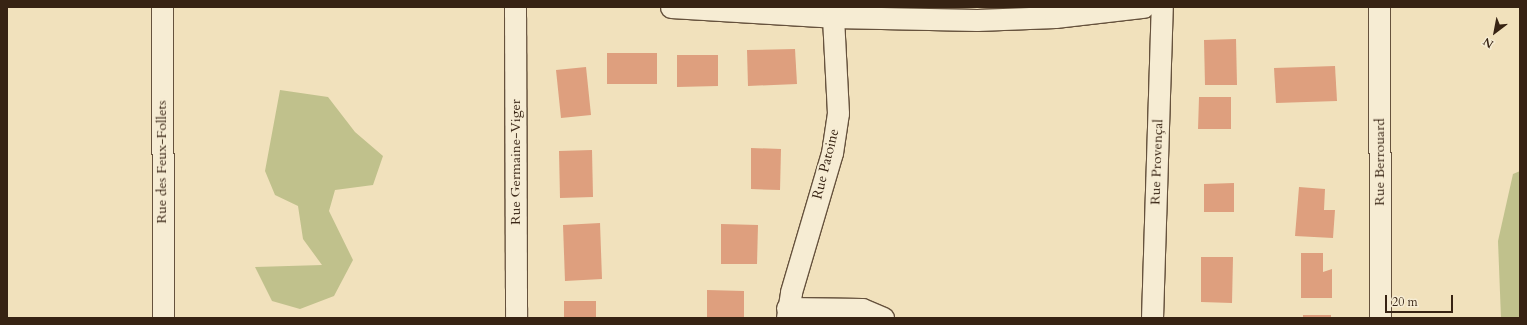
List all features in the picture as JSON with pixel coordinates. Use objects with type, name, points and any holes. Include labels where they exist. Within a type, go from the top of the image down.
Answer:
[{"type":"street","name":"Rue des Feux-Follets","points":[[162,7],[163,318]]},
{"type":"street","name":"Rue Germaine-Viger","points":[[515,7],[516,318]]},
{"type":"street","points":[[671,7],[833,17],[978,20],[1055,17],[1143,7]]},
{"type":"street","name":"Rue Provençal","points":[[1152,318],[1162,7]]},
{"type":"street","name":"Rue Berrouard","points":[[1379,7],[1380,318]]},
{"type":"street","name":"Rue Patoine","points":[[833,17],[838,113],[832,153],[787,313],[862,309],[883,318]]},
{"type":"green space","points":[[280,90],[328,97],[355,132],[383,156],[373,185],[335,190],[329,211],[353,260],[334,296],[300,309],[272,301],[255,267],[322,265],[303,239],[298,206],[275,195],[265,171]]},
{"type":"green space","points":[[1520,171],[1520,318],[1501,318],[1498,241],[1513,174]]},
{"type":"building","points":[[1236,39],[1237,85],[1205,85],[1204,40]]},
{"type":"building","points":[[795,49],[797,84],[748,86],[747,50]]},
{"type":"building","points":[[607,53],[657,53],[657,84],[607,84]]},
{"type":"building","points":[[677,55],[718,55],[718,86],[677,87]]},
{"type":"building","points":[[1335,66],[1337,101],[1276,103],[1274,68]]},
{"type":"building","points":[[586,67],[591,115],[561,118],[556,70]]},
{"type":"building","points":[[1199,97],[1231,97],[1231,129],[1198,129]]},
{"type":"building","points":[[751,148],[781,149],[780,190],[751,189]]},
{"type":"building","points":[[592,150],[593,197],[560,198],[559,151]]},
{"type":"building","points":[[1234,183],[1234,212],[1204,212],[1204,184]]},
{"type":"building","points":[[1299,187],[1325,189],[1324,210],[1335,210],[1333,238],[1295,236]]},
{"type":"building","points":[[600,223],[602,279],[565,281],[563,225]]},
{"type":"building","points":[[721,224],[758,225],[757,264],[721,264]]},
{"type":"building","points":[[1301,253],[1323,253],[1323,272],[1332,269],[1332,298],[1301,298]]},
{"type":"building","points":[[1201,257],[1233,257],[1232,303],[1201,302]]},
{"type":"building","points":[[707,290],[744,291],[744,318],[707,318]]},
{"type":"building","points":[[564,301],[596,301],[596,318],[564,318]]},
{"type":"building","points":[[1303,315],[1331,315],[1331,318],[1303,318]]}]
